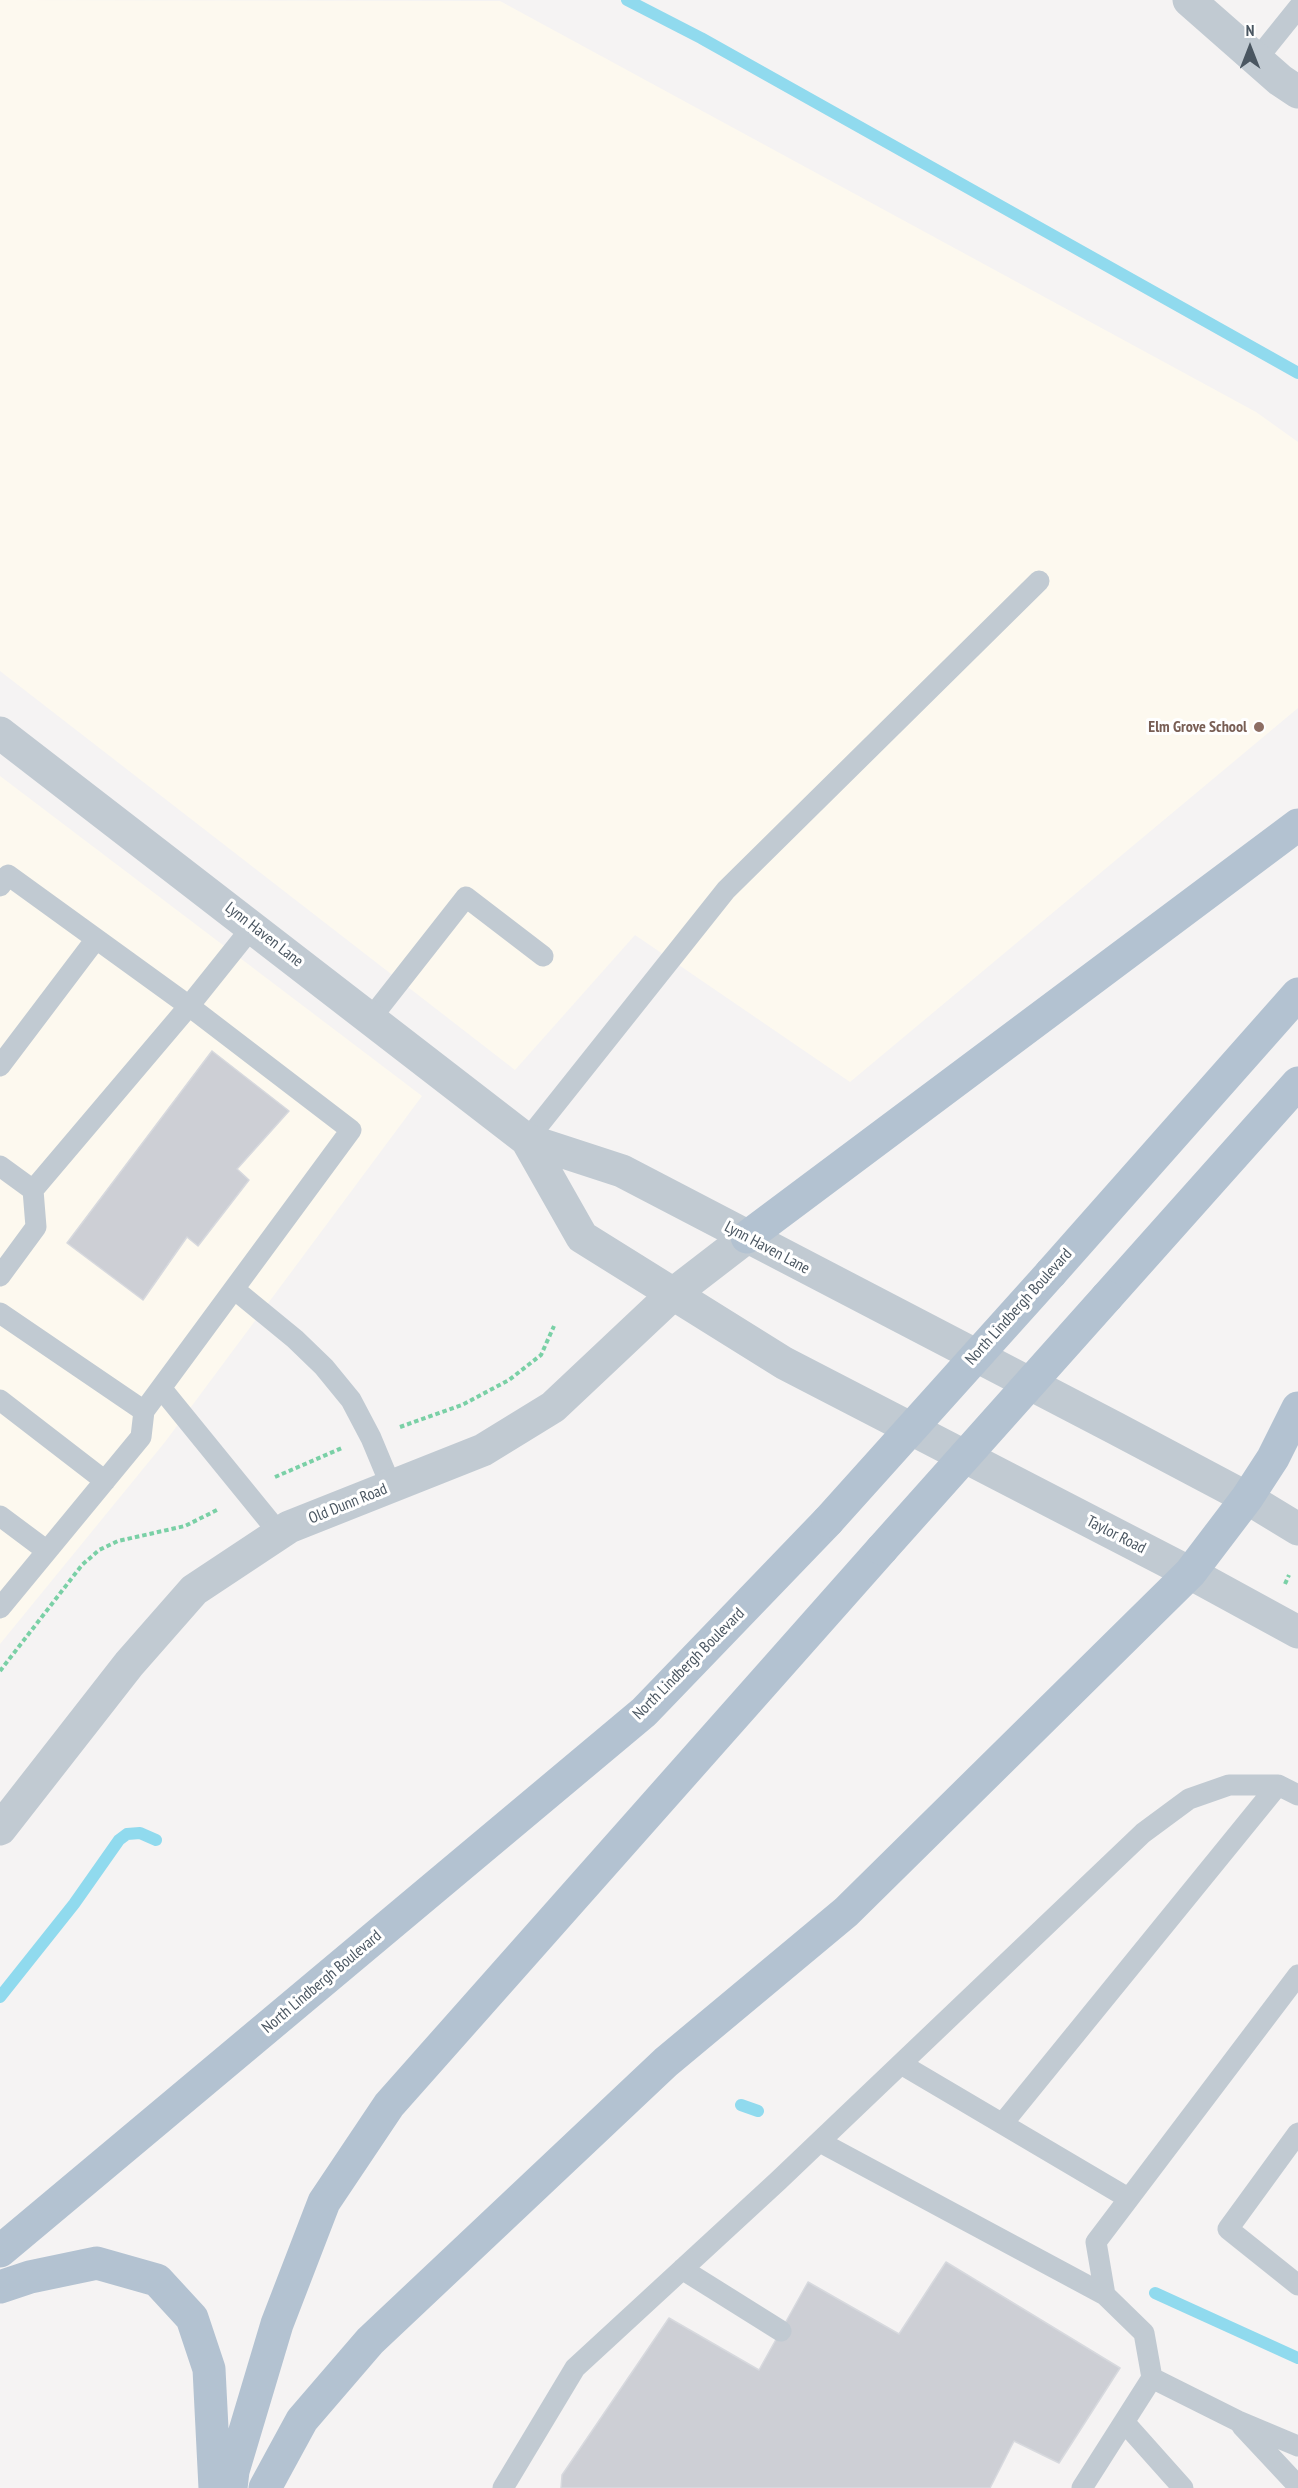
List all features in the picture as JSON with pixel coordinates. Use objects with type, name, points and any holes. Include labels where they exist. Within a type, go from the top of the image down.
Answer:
[{"type":"main road","points":[[747,1238],[1298,825]]},
{"type":"main road","name":"North Lindbergh Boulevard","points":[[0,2251],[644,1712],[828,1521],[1298,994]]},
{"type":"main road","points":[[231,2488],[233,2471],[278,2325],[324,2202],[389,2105],[1298,1083]]},
{"type":"main road","points":[[265,2488],[302,2420],[370,2341],[666,2061],[846,1912],[1190,1573],[1247,1498],[1273,1458],[1298,1408]]},
{"type":"main road","points":[[0,2287],[30,2277],[97,2263],[157,2280],[192,2318],[209,2369],[215,2488]]},
{"type":"street","points":[[1189,0],[1298,92]]},
{"type":"street","name":"Lynn Haven Lane","points":[[2,738],[253,926],[527,1140],[622,1171],[1247,1498]]},
{"type":"street","name":"Lynn Haven Lane","points":[[527,1140],[582,1237],[784,1363],[932,1440]]},
{"type":"street","name":"Old Dunn Road","points":[[0,1829],[129,1664],[194,1590],[279,1533],[483,1450],[553,1407],[673,1294],[747,1238]]},
{"type":"street","name":"Taylor Road","points":[[932,1440],[1190,1573],[1298,1632]]},
{"type":"street","points":[[1247,1498],[1298,1529]]},
{"type":"lane","points":[[1257,59],[1298,8]]},
{"type":"lane","points":[[527,1140],[726,890],[1039,581]]},
{"type":"lane","points":[[0,886],[8,875],[189,1006],[351,1130],[144,1412],[141,1437],[0,1608]]},
{"type":"lane","points":[[371,1018],[466,897],[543,956]]},
{"type":"lane","points":[[0,1276],[36,1227],[33,1190],[189,1006],[253,926]]},
{"type":"lane","points":[[0,1065],[96,939]]},
{"type":"lane","points":[[0,1166],[33,1190]]},
{"type":"lane","points":[[234,1289],[296,1339],[324,1367],[351,1400],[392,1486]]},
{"type":"lane","points":[[0,1313],[144,1412]]},
{"type":"lane","points":[[161,1389],[279,1533]]},
{"type":"lane","points":[[0,1400],[105,1481]]},
{"type":"lane","points":[[0,1516],[47,1551]]},
{"type":"lane","points":[[503,2488],[575,2368],[820,2142],[1152,1826],[1189,1798],[1229,1785],[1278,1785],[1298,1795]]},
{"type":"lane","points":[[1003,2123],[1278,1785]]},
{"type":"lane","points":[[1105,2295],[1096,2242],[1298,1975]]},
{"type":"lane","points":[[901,2064],[1128,2198]]},
{"type":"lane","points":[[820,2142],[1105,2295],[1144,2333],[1152,2378],[1082,2488]]},
{"type":"lane","points":[[1294,2147],[1228,2229],[1298,2285]]},
{"type":"lane","points":[[682,2269],[780,2331]]},
{"type":"lane","points":[[1152,2378],[1238,2421],[1298,2446]]},
{"type":"lane","points":[[1238,2421],[1298,2486]]},
{"type":"lane","points":[[1125,2423],[1183,2488]]},
{"type":"path","points":[[408,1424],[462,1405],[509,1380],[541,1355],[554,1326]]},
{"type":"path","points":[[283,1473],[332,1452]]},
{"type":"path","points":[[0,1671],[82,1564],[99,1550],[118,1541],[185,1526],[210,1514]]},
{"type":"shaded area","points":[[0,0],[500,1],[1256,412],[1298,442],[1298,708],[850,1082],[635,935],[515,1070],[0,671]]},
{"type":"shaded area","points":[[0,776],[422,1096],[165,1442],[0,1644]]},
{"type":"building","points":[[212,1051],[289,1111],[237,1169],[249,1180],[198,1246],[187,1237],[143,1300],[67,1243]]},
{"type":"building","points":[[946,2262],[1120,2368],[1059,2463],[1014,2441],[990,2488],[561,2488],[562,2475],[669,2318],[759,2370],[808,2282],[899,2334]]},
{"type":"waterway","points":[[627,0],[701,38],[1298,373]]},
{"type":"waterway","points":[[0,1997],[74,1904],[119,1840],[127,1834],[140,1833],[156,1840]]},
{"type":"waterway","points":[[741,2105],[758,2111]]},
{"type":"waterway","points":[[1155,2293],[1298,2358]]},
{"type":"place","name":"Elm Grove School","points":[[1259,727]]}]
